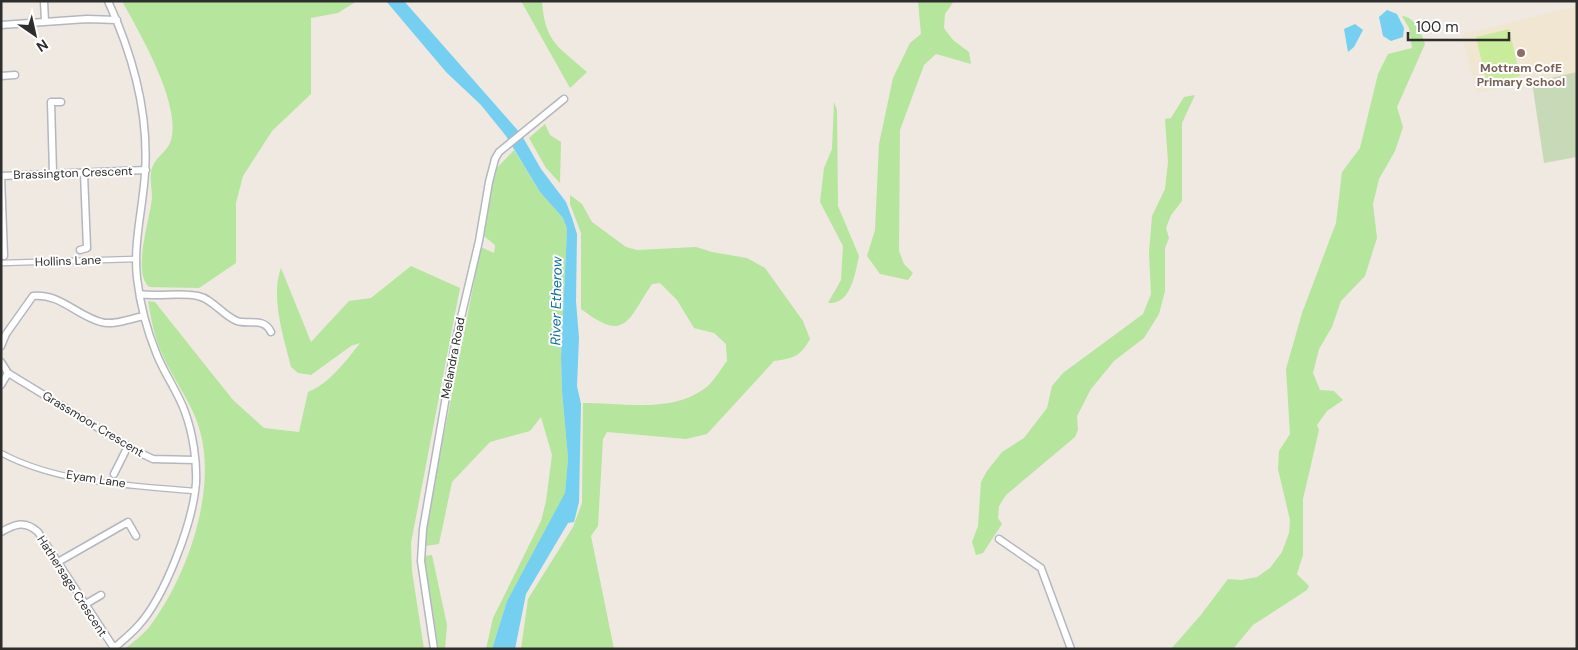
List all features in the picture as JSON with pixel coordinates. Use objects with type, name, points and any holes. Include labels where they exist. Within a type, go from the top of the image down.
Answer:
[{"type":"street","points":[[44,1],[45,22]]},
{"type":"street","points":[[108,1],[132,59],[140,92],[146,170],[136,259],[144,316],[157,355],[186,413],[195,460],[194,491],[188,519],[163,586],[151,609],[139,625],[114,649]]},
{"type":"street","points":[[1,25],[117,20]]},
{"type":"street","points":[[1,76],[15,75]]},
{"type":"street","name":"Melandra Road","points":[[434,649],[421,561],[423,529],[456,338],[489,182],[495,159],[506,146],[564,99]]},
{"type":"street","points":[[53,173],[51,102],[61,102]]},
{"type":"street","name":"Brassington Crescent","points":[[1,176],[146,170]]},
{"type":"street","points":[[80,250],[87,248],[84,173]]},
{"type":"street","points":[[1,176],[4,256]]},
{"type":"street","name":"Hollins Lane","points":[[1,263],[136,259]]},
{"type":"street","points":[[140,294],[204,297],[223,314],[245,323],[263,323],[268,326],[271,332]]},
{"type":"street","points":[[1,346],[3,333],[33,296],[43,295],[55,298],[103,323],[144,316]]},
{"type":"street","name":"Grassmoor Crescent","points":[[1,362],[8,373],[128,446],[153,459],[195,460]]},
{"type":"street","points":[[1,385],[8,373]]},
{"type":"street","points":[[114,474],[128,446]]},
{"type":"street","name":"Eyam Lane","points":[[1,453],[28,466],[68,475],[108,482],[194,491]]},
{"type":"street","points":[[58,562],[128,522],[136,536]]},
{"type":"street","name":"Hathersage Crescent","points":[[2,530],[16,525],[31,526],[45,540],[84,605],[114,649]]},
{"type":"street","points":[[999,539],[1041,568],[1071,649]]},
{"type":"street","points":[[84,605],[101,595]]},
{"type":"shaded area","name":"Mottram CofE Primary School","points":[[1577,6],[1577,72],[1477,93],[1461,35]]},
{"type":"green space","points":[[122,1],[357,1],[338,13],[311,18],[311,94],[272,131],[243,176],[236,203],[236,263],[199,288],[149,287],[144,280],[142,258],[152,198],[151,172],[153,164],[170,143],[173,128],[171,110],[158,70]]},
{"type":"green space","points":[[521,1],[542,1],[546,26],[550,35],[561,49],[587,72],[570,88]]},
{"type":"green space","points":[[918,1],[954,1],[945,14],[944,28],[953,40],[969,52],[971,64],[936,54],[924,65],[900,130],[899,251],[904,264],[913,273],[908,280],[880,274],[867,256],[875,230],[879,144],[893,78],[910,43],[921,34]]},
{"type":"green space","points":[[1402,16],[1414,22],[1425,44],[1397,107],[1403,127],[1395,151],[1379,179],[1373,204],[1377,238],[1365,276],[1341,301],[1332,327],[1319,349],[1313,373],[1320,390],[1334,391],[1343,400],[1327,411],[1317,425],[1319,430],[1303,499],[1303,555],[1297,574],[1309,586],[1307,590],[1253,625],[1233,649],[1171,649],[1200,616],[1228,579],[1241,580],[1257,577],[1270,568],[1282,552],[1289,533],[1290,520],[1278,469],[1279,451],[1290,434],[1286,369],[1302,313],[1336,223],[1342,172],[1360,148],[1378,74],[1388,54],[1412,48],[1409,28]]},
{"type":"green space","points":[[1509,29],[1520,76],[1487,84],[1476,37]]},
{"type":"green space","points":[[1577,72],[1577,157],[1544,163],[1532,82]]},
{"type":"green space","points":[[1195,95],[1182,123],[1182,201],[1171,215],[1166,228],[1169,238],[1165,248],[1165,291],[1159,314],[1144,338],[1114,361],[1091,389],[1077,416],[1078,430],[1075,437],[1006,495],[999,506],[998,518],[1002,524],[983,553],[976,555],[972,542],[978,526],[981,482],[987,471],[1002,452],[1024,438],[1047,408],[1052,386],[1063,373],[1143,314],[1151,294],[1149,253],[1152,216],[1165,189],[1168,162],[1165,119],[1171,118],[1184,97]]},
{"type":"green space","points":[[834,102],[837,110],[838,206],[859,256],[851,287],[847,294],[836,302],[828,303],[841,280],[843,246],[820,202],[824,168],[832,149]]},
{"type":"green space","points":[[545,124],[550,135],[561,142],[560,183],[546,168],[529,138]]},
{"type":"green space","points":[[514,150],[540,192],[563,218],[567,229],[561,357],[568,458],[565,495],[507,601],[492,649],[486,649],[493,618],[541,521],[546,501],[552,455],[541,417],[530,431],[490,442],[452,482],[439,544],[425,546],[425,530],[481,247],[494,253],[495,245],[484,236],[495,170]]},
{"type":"green space","points":[[570,195],[582,204],[592,222],[626,247],[637,250],[696,247],[712,252],[747,258],[765,268],[803,321],[810,339],[803,350],[796,356],[774,361],[707,434],[686,439],[607,432],[603,439],[598,526],[591,536],[614,649],[521,649],[528,599],[573,527],[582,503],[583,403],[648,405],[680,400],[695,395],[708,386],[727,361],[726,344],[714,333],[694,328],[677,300],[660,283],[652,284],[630,317],[624,323],[617,326],[608,325],[581,309],[581,233],[570,204]]},
{"type":"green space","points":[[411,266],[460,288],[411,543],[412,571],[424,649],[125,649],[150,626],[176,583],[187,559],[195,533],[205,480],[204,455],[197,421],[160,350],[148,301],[155,302],[233,400],[264,428],[299,432],[308,392],[330,378],[360,343],[351,346],[311,375],[298,373],[291,367],[277,304],[278,279],[281,268],[311,342],[349,301],[371,298]]},
{"type":"green space","points":[[432,555],[447,625],[445,649],[438,649],[424,556]]},
{"type":"water","points":[[386,1],[404,1],[521,134],[541,169],[566,202],[577,234],[576,301],[579,338],[577,386],[581,404],[579,502],[574,522],[568,523],[526,594],[515,649],[492,649],[507,601],[565,493],[568,458],[561,357],[567,229],[563,218],[540,192],[506,136],[481,105],[446,72]]},
{"type":"water","points":[[1387,10],[1397,14],[1404,28],[1403,37],[1391,41],[1383,36],[1379,17]]},
{"type":"water","points":[[1355,24],[1363,30],[1354,47],[1348,52],[1344,29]]},
{"type":"place","name":"Mottram CofE Primary School","points":[[1521,53]]},
{"type":"water label","name":"River Etherow","points":[[556,301]]}]
